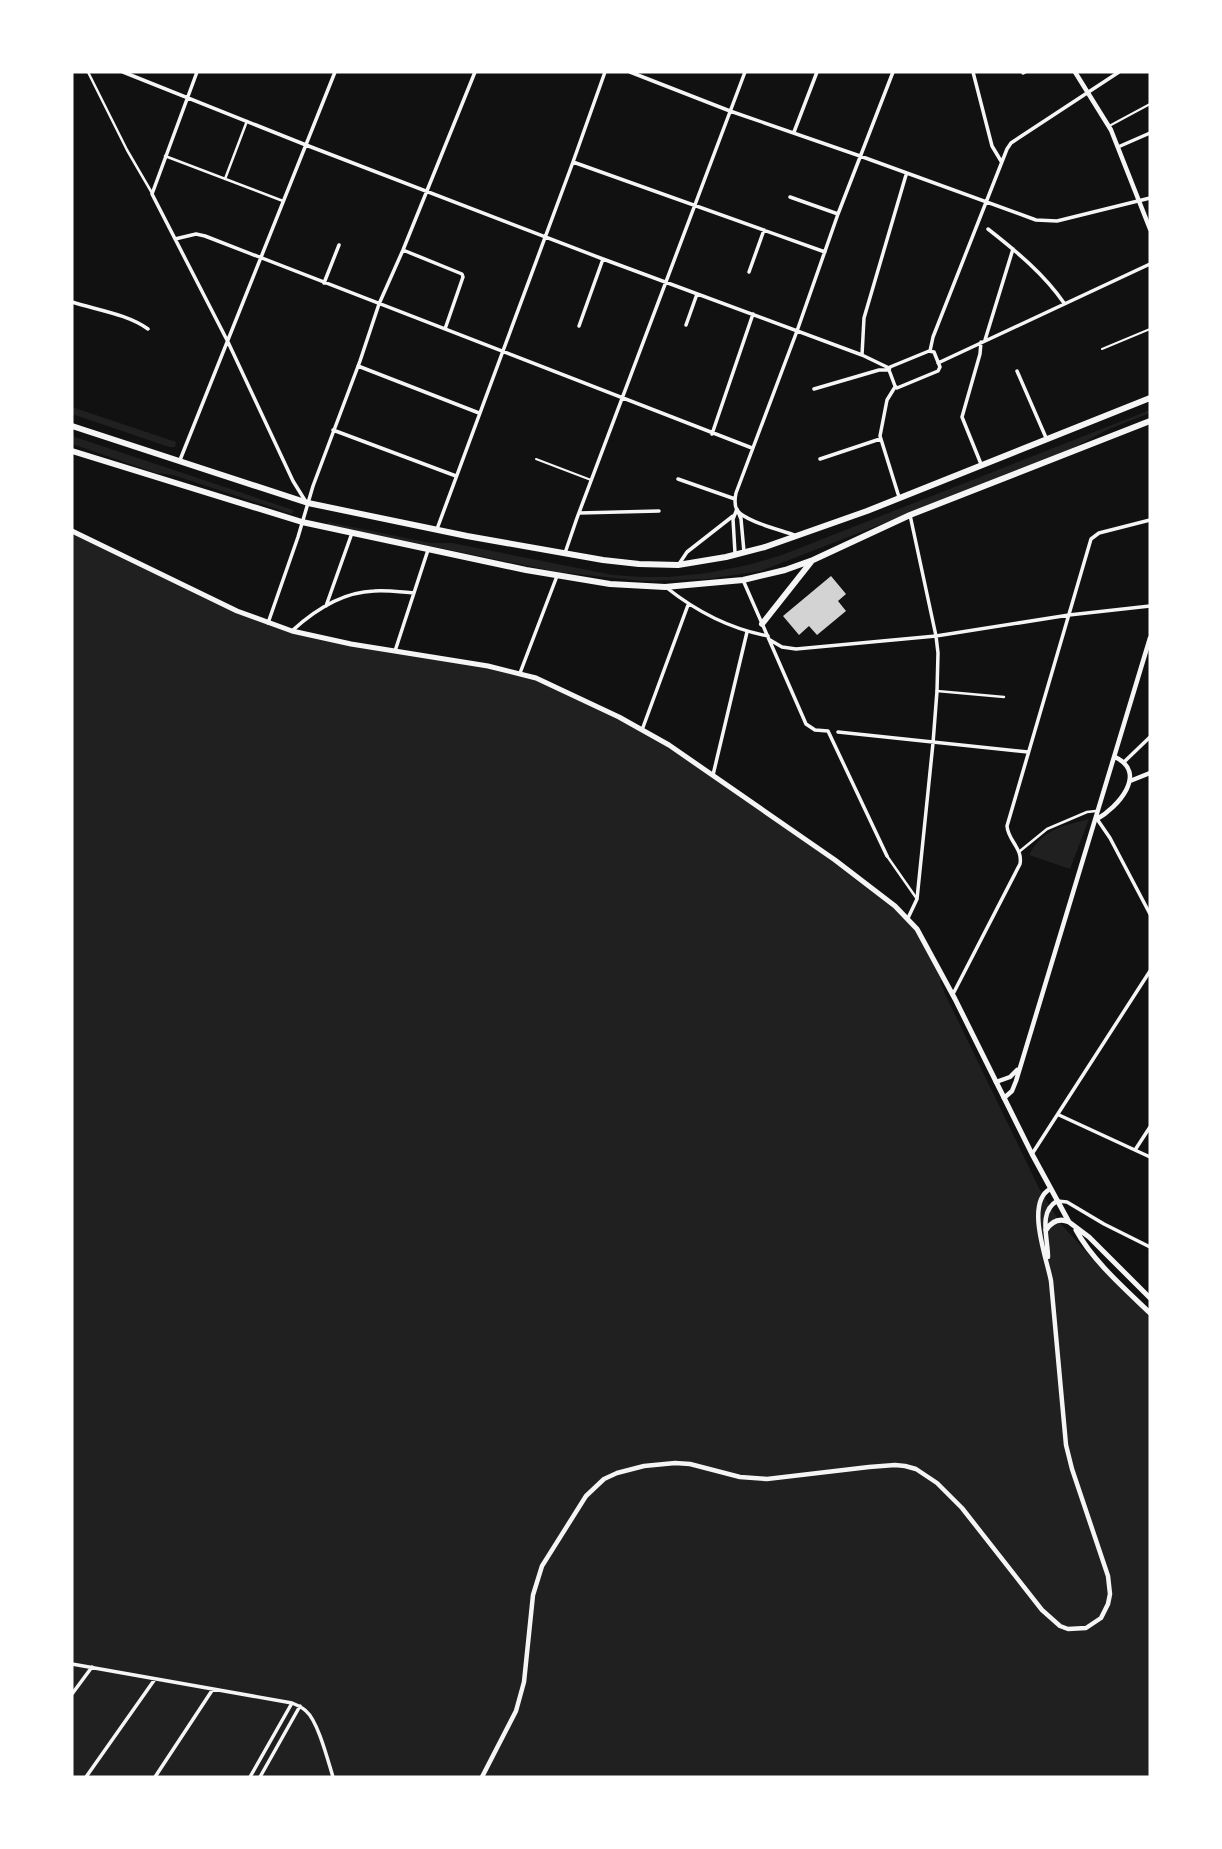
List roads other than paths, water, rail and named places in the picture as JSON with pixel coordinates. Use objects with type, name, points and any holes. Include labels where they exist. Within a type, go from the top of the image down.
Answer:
[{"type":"highway","points":[[72,426],[307,503],[565,553],[627,563],[678,565],[735,555],[796,536],[900,499],[1150,398]]},
{"type":"highway","points":[[72,451],[302,523],[557,576],[610,584],[665,587],[743,580],[785,570],[910,516],[1150,421]]},
{"type":"highway","points":[[762,624],[813,560]]},
{"type":"main road","points":[[72,531],[237,611],[292,631],[520,673],[601,708],[668,745],[835,860],[895,906],[908,918],[924,940],[1057,1201],[1082,1242],[1150,1313]]},
{"type":"main road","points":[[1046,1230],[1055,1221],[1062,1220],[1072,1224],[1150,1298]]},
{"type":"street","points":[[88,72],[228,342],[293,481],[307,503]]},
{"type":"street","points":[[123,72],[545,237],[862,355],[889,369],[895,387]]},
{"type":"street","points":[[152,194],[197,72]]},
{"type":"street","points":[[179,462],[335,72]]},
{"type":"street","points":[[268,623],[307,503],[379,304],[475,72]]},
{"type":"street","points":[[437,530],[605,72]]},
{"type":"street","points":[[630,72],[730,111],[1036,220],[1057,221],[1150,198]]},
{"type":"street","points":[[565,553],[745,72]]},
{"type":"street","points":[[794,133],[817,72]]},
{"type":"street","points":[[744,552],[741,519],[735,499],[738,483],[893,72]]},
{"type":"street","points":[[973,72],[992,146],[1001,161]]},
{"type":"street","points":[[1075,72],[1109,127],[1150,229]]},
{"type":"street","points":[[930,351],[1001,161],[1011,143],[1119,72]]},
{"type":"street","points":[[225,179],[247,121]]},
{"type":"street","points":[[1118,147],[1150,133]]},
{"type":"street","points":[[166,156],[283,201]]},
{"type":"street","points":[[573,162],[825,252]]},
{"type":"street","points":[[862,355],[863,318],[906,174]]},
{"type":"street","points":[[790,197],[838,214]]},
{"type":"street","points":[[988,229],[1052,286],[1065,303]]},
{"type":"street","points":[[749,272],[764,230]]},
{"type":"street","points":[[175,239],[196,234],[260,257],[751,448]]},
{"type":"street","points":[[324,283],[339,245]]},
{"type":"street","points":[[982,466],[962,417],[1013,249]]},
{"type":"street","points":[[403,250],[462,274],[445,329]]},
{"type":"street","points":[[579,326],[603,259]]},
{"type":"street","points":[[938,362],[1150,264]]},
{"type":"street","points":[[686,325],[697,294]]},
{"type":"street","points":[[72,302],[124,317],[148,329]]},
{"type":"street","points":[[712,434],[754,314]]},
{"type":"street","points":[[895,387],[938,371],[940,368],[934,352],[930,351]]},
{"type":"street","points":[[814,389],[889,369],[930,351]]},
{"type":"street","points":[[358,366],[479,413]]},
{"type":"street","points":[[1017,371],[1047,440]]},
{"type":"street","points":[[895,387],[887,400],[880,439],[900,499]]},
{"type":"street","points":[[333,430],[457,476]]},
{"type":"street","points":[[820,459],[880,439]]},
{"type":"street","points":[[678,479],[735,499]]},
{"type":"street","points":[[737,509],[746,517],[796,536]]},
{"type":"street","points":[[678,565],[687,552],[737,509]]},
{"type":"street","points":[[579,513],[659,511]]},
{"type":"street","points":[[734,514],[735,555]]},
{"type":"street","points":[[908,918],[917,899],[937,691],[936,636],[910,516]]},
{"type":"street","points":[[953,995],[1020,864],[1020,851],[1009,838],[1007,826],[1092,537],[1098,533],[1150,520]]},
{"type":"street","points":[[326,606],[352,533]]},
{"type":"street","points":[[395,651],[428,550]]},
{"type":"street","points":[[520,673],[557,576]]},
{"type":"street","points":[[743,580],[806,724],[815,730],[828,731],[887,856],[917,899]]},
{"type":"street","points":[[665,587],[688,605],[747,632],[769,638],[782,647],[796,649],[936,636],[1069,615],[1150,606]]},
{"type":"street","points":[[292,631],[309,616],[354,594],[378,590],[414,593]]},
{"type":"street","points":[[642,730],[688,605]]},
{"type":"street","points":[[713,775],[747,632]]},
{"type":"street","points":[[1004,1098],[1012,1091],[1150,638]]},
{"type":"street","points":[[937,691],[1004,697]]},
{"type":"street","points":[[838,732],[1028,752]]},
{"type":"street","points":[[1124,762],[1150,737]]},
{"type":"street","points":[[1097,819],[1121,799],[1130,781],[1128,767],[1115,757]]},
{"type":"street","points":[[1130,781],[1150,773]]},
{"type":"street","points":[[1020,851],[1046,829],[1087,812],[1099,810]]},
{"type":"street","points":[[1097,819],[1150,914]]},
{"type":"street","points":[[1032,1154],[1150,971]]},
{"type":"street","points":[[996,1082],[1010,1077],[1019,1066]]},
{"type":"street","points":[[1059,1115],[1150,1157]]},
{"type":"street","points":[[1135,1150],[1150,1127]]},
{"type":"street","points":[[1048,1261],[1041,1238],[1039,1211],[1043,1194],[1050,1189]]},
{"type":"street","points":[[482,1777],[516,1711],[524,1682],[533,1595],[542,1566],[586,1496],[604,1479],[629,1470],[658,1465],[690,1464],[740,1477],[766,1479],[895,1465],[916,1469],[937,1483],[962,1508],[1042,1610],[1060,1626],[1068,1629],[1086,1628],[1101,1618],[1108,1604],[1108,1576],[1066,1445],[1048,1261],[1047,1212],[1057,1201],[1067,1202],[1150,1247]]},
{"type":"street","points":[[72,1664],[300,1706],[309,1712],[313,1720],[333,1777]]},
{"type":"street","points":[[72,1694],[92,1667]]},
{"type":"street","points":[[86,1777],[155,1678]]},
{"type":"street","points":[[155,1777],[214,1689]]},
{"type":"street","points":[[250,1777],[292,1703]]},
{"type":"street","points":[[260,1777],[300,1706]]},
{"type":"lane","points":[[1109,127],[1150,104]]},
{"type":"lane","points":[[1102,349],[1150,329]]},
{"type":"lane","points":[[536,459],[592,480]]}]
